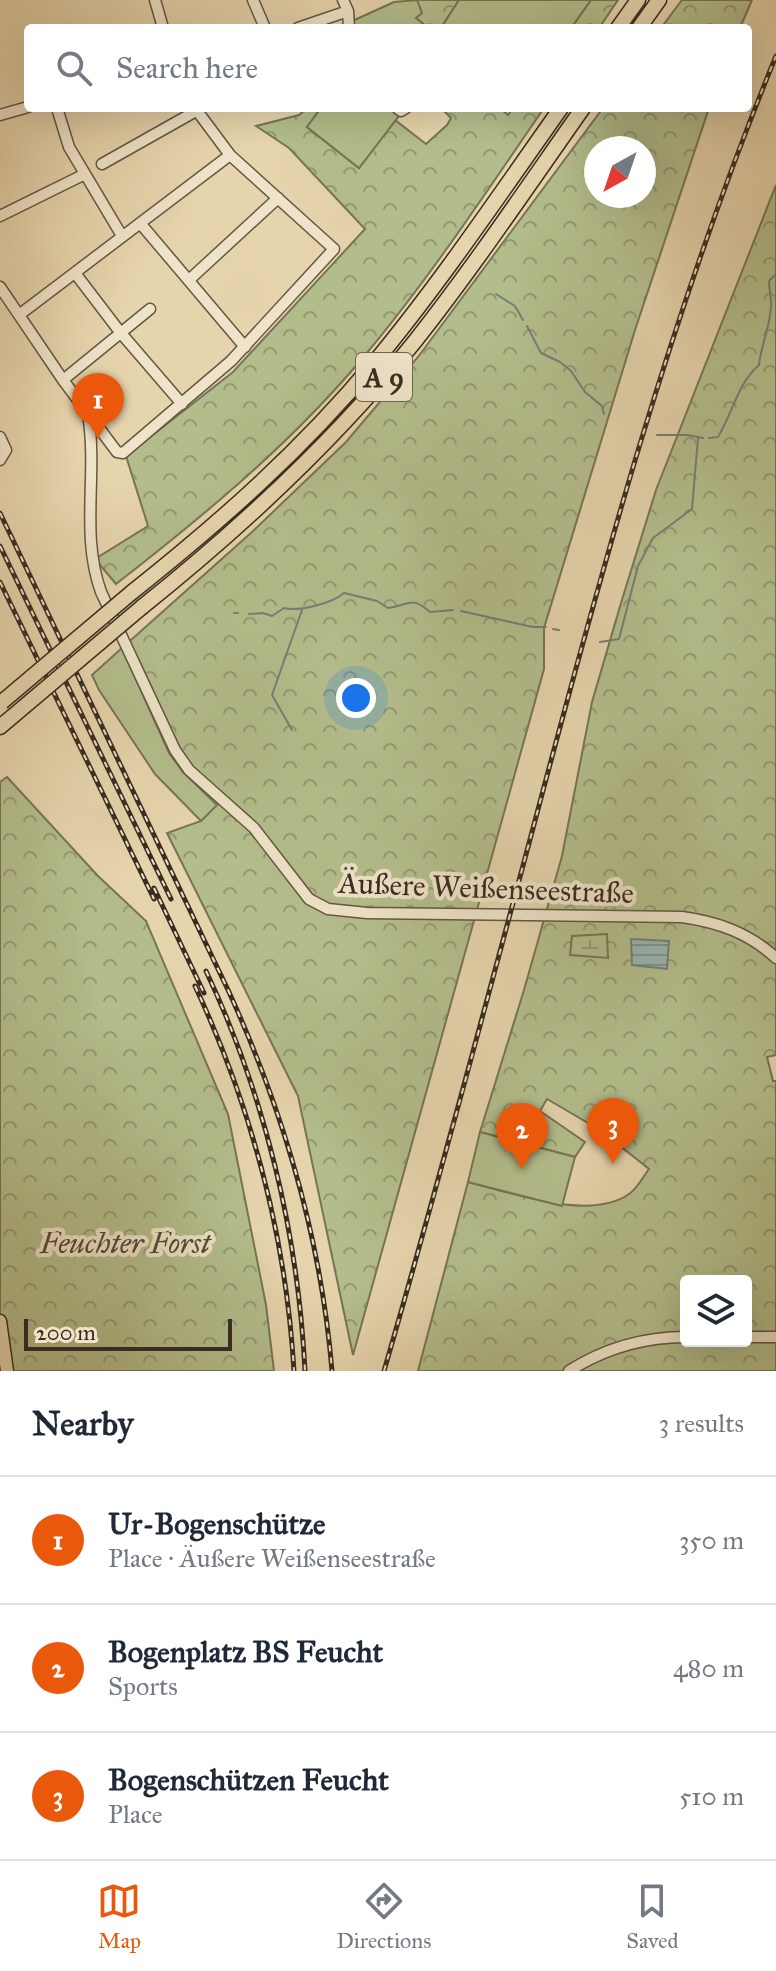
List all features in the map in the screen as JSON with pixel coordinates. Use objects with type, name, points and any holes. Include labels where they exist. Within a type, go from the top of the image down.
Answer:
[{"type":"highway","points":[[621,24],[638,0]]},
{"type":"highway","points":[[642,24],[659,0]]},
{"type":"highway","name":"A 9","points":[[1,703],[251,493],[314,430],[373,364],[457,256],[558,112]]},
{"type":"highway","name":"A 9","points":[[0,727],[253,514],[327,441],[392,369],[580,112]]},
{"type":"main road","points":[[0,1321],[7,1371]]},
{"type":"street","points":[[155,0],[162,24]]},
{"type":"street","points":[[253,0],[263,24]]},
{"type":"street","points":[[343,0],[349,24]]},
{"type":"street","points":[[310,24],[348,11]]},
{"type":"street","points":[[0,115],[24,108]]},
{"type":"street","points":[[58,112],[69,147],[83,175],[122,236]]},
{"type":"street","points":[[102,164],[193,112]]},
{"type":"street","points":[[0,287],[63,380],[117,452],[123,453],[182,404],[245,347],[334,249],[230,155],[198,112]]},
{"type":"street","points":[[19,315],[230,155]]},
{"type":"street","points":[[0,216],[83,175]]},
{"type":"street","points":[[189,280],[278,198]]},
{"type":"street","points":[[140,223],[245,347]]},
{"type":"street","points":[[75,273],[120,332],[182,404]]},
{"type":"street","points":[[63,380],[150,309]]},
{"type":"street","name":"Äußere Weißenseestraße","points":[[88,414],[93,446],[90,543],[92,568],[101,592],[175,750],[198,780],[254,828],[309,899],[328,909],[367,913],[682,917],[730,928],[754,940],[776,958]]},
{"type":"street","points":[[0,437],[6,450],[0,460]]},
{"type":"street","points":[[569,1371],[617,1347],[647,1340],[680,1337]]},
{"type":"street","points":[[752,1337],[776,1337]]},
{"type":"green space","points":[[417,0],[459,0],[444,24],[423,24],[416,18]]},
{"type":"green space","points":[[417,0],[422,13],[416,18],[423,24],[346,24],[394,2]]},
{"type":"green space","points":[[459,0],[591,0],[574,24],[444,24]]},
{"type":"green space","points":[[591,0],[618,0],[602,24],[574,24]]},
{"type":"green space","points":[[682,0],[752,0],[742,24],[664,24]]},
{"type":"green space","points":[[302,112],[318,112],[307,127],[359,168],[395,120],[426,144],[447,125],[451,118],[445,112],[505,112],[508,115],[510,112],[541,112],[436,264],[338,386],[247,476],[116,584],[95,559],[148,526],[126,456],[233,372],[365,229],[289,148],[256,126]]},
{"type":"green space","points":[[318,112],[402,112],[359,168],[307,127]]},
{"type":"green space","points":[[600,112],[708,112],[635,330],[544,628],[544,669],[353,1355],[298,1096],[167,833],[201,821],[216,804],[183,772],[169,753],[122,648],[252,532],[346,442],[418,357]]},
{"type":"green space","points":[[776,185],[776,1055],[767,1057],[773,1081],[776,1081],[776,1371],[418,1371],[468,1182],[527,1198],[593,1205],[613,1202],[629,1194],[649,1169],[600,1130],[547,1099],[540,1111],[585,1142],[575,1157],[480,1132],[562,856],[592,702],[656,490]]},
{"type":"green space","points":[[122,648],[169,753],[183,772],[217,805],[201,821],[155,774],[92,675]]},
{"type":"green space","name":"Feuchter Forst","points":[[7,777],[98,876],[146,921],[228,1114],[266,1305],[274,1371],[0,1371],[0,782]]},
{"type":"green space","points":[[607,934],[608,958],[570,955],[572,936]]},
{"type":"green space","points":[[480,1132],[575,1157],[562,1206],[468,1182]]},
{"type":"water","points":[[631,939],[669,941],[667,969],[632,965]]},
{"type":"waterway","points":[[709,438],[718,437],[740,390],[759,365],[770,314],[769,281],[776,274]]},
{"type":"waterway","points":[[496,294],[515,306],[523,320]]},
{"type":"waterway","points":[[527,326],[541,353],[571,371],[585,392],[602,406],[604,414]]},
{"type":"waterway","points":[[657,435],[703,438]]},
{"type":"waterway","points":[[600,642],[619,639],[638,566],[653,538],[692,509],[698,438]]},
{"type":"waterway","points":[[249,614],[272,616],[284,608],[315,606],[344,593],[377,601],[388,608],[414,602],[430,612],[453,610]]},
{"type":"waterway","points":[[292,730],[272,695],[302,610]]},
{"type":"waterway","points":[[461,611],[533,627],[546,627]]},
{"type":"waterway","points":[[553,629],[559,630]]},
{"type":"railway","points":[[384,1371],[641,440],[704,247],[776,56]]},
{"type":"railway","points":[[0,513],[229,992],[267,1084],[309,1225],[327,1321],[332,1371]]},
{"type":"railway","points":[[0,546],[171,899]]},
{"type":"railway","points":[[0,582],[154,899]]},
{"type":"railway","points":[[154,888],[204,993]]},
{"type":"railway","points":[[206,971],[245,1067],[275,1166],[295,1268],[305,1371]]},
{"type":"railway","points":[[195,986],[233,1079],[263,1174],[283,1271],[294,1371]]},
{"type":"place","name":"Ur-Bogenschütze","points":[[98,439]]},
{"type":"place","name":"Bogenschützen Feucht","points":[[613,1164]]},
{"type":"place","name":"Bogenplatz BS Feucht","points":[[522,1169]]}]
